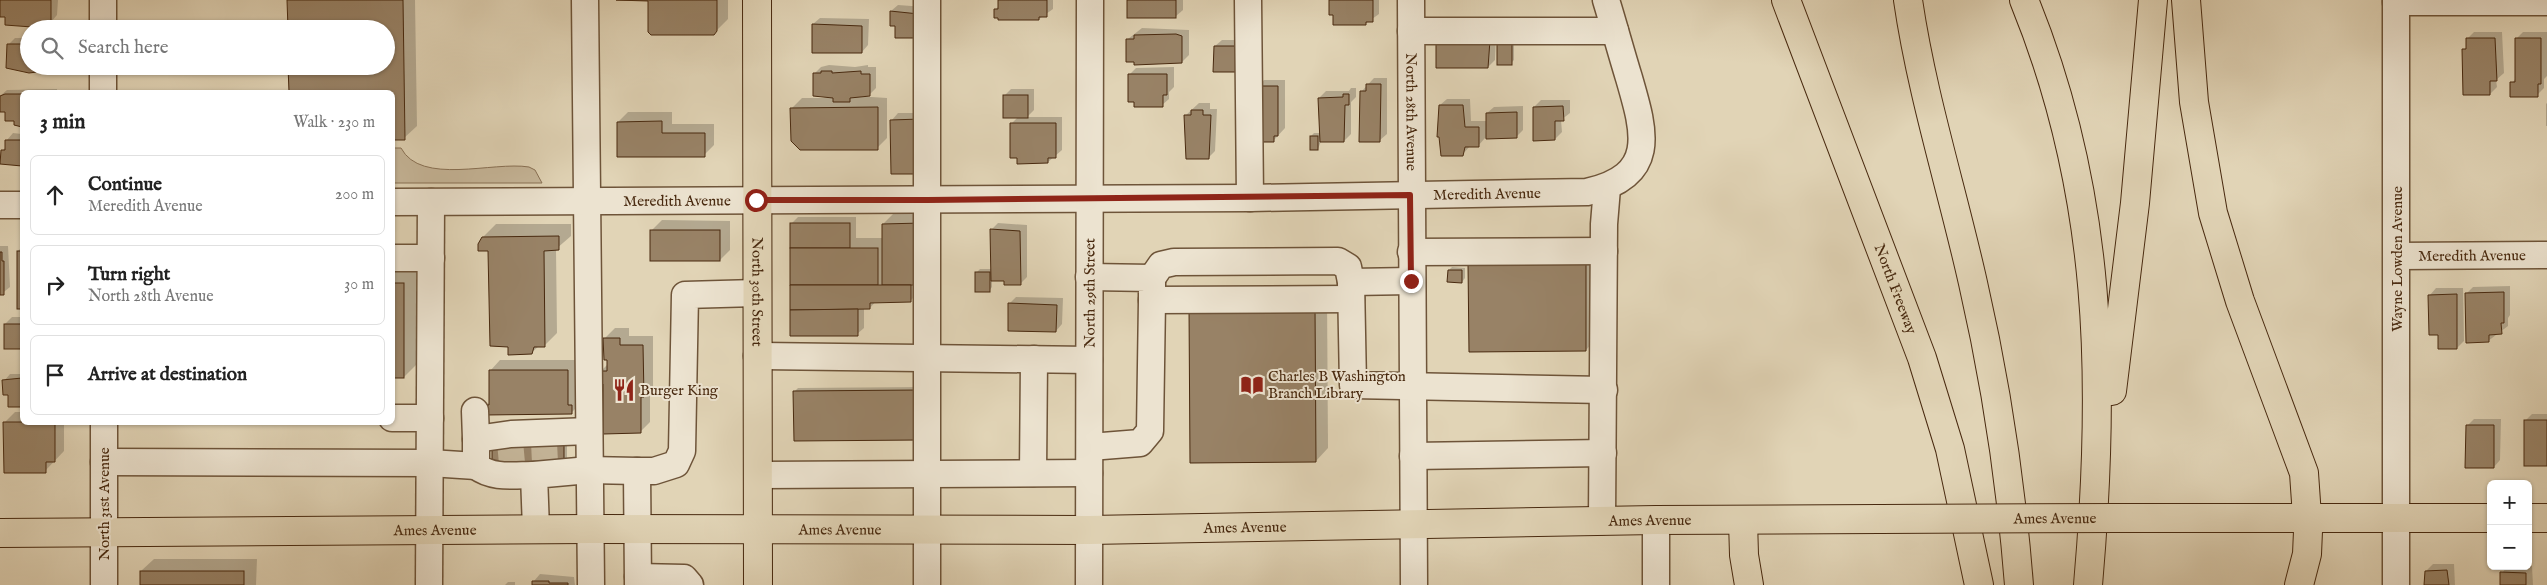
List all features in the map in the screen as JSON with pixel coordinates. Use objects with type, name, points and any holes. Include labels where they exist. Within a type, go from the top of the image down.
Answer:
[{"type":"main road","name":"North 30th Street","points":[[757,0],[756,293],[758,585]]},
{"type":"main road","name":"North Freeway","points":[[1786,0],[1922,358],[1961,495],[1979,585]]},
{"type":"main road","points":[[1908,0],[1924,81],[1988,353],[2012,499],[2019,585]]},
{"type":"main road","points":[[2024,0],[2047,60],[2070,140],[2092,264],[2098,391],[2096,486],[2089,575]]},
{"type":"main road","points":[[2089,575],[2135,203],[2153,0]]},
{"type":"main road","points":[[2186,0],[2194,102],[2209,194],[2222,245],[2240,300],[2303,467],[2308,518],[2307,554],[2299,585]]},
{"type":"main road","name":"Ames Avenue","points":[[0,533],[536,529],[1089,530],[1656,520],[2487,518]]},
{"type":"main road","points":[[2532,518],[2547,518]]},
{"type":"main road","points":[[1743,520],[1744,555],[1749,585]]},
{"type":"street","points":[[103,0],[103,20]]},
{"type":"street","points":[[585,0],[591,585]]},
{"type":"street","points":[[926,585],[927,0]]},
{"type":"street","name":"North 29th Street","points":[[1089,585],[1090,0]]},
{"type":"street","points":[[1248,0],[1250,198]]},
{"type":"street","name":"North 28th Avenue","points":[[1411,0],[1410,195],[1414,585]]},
{"type":"street","points":[[1411,31],[1615,31],[1606,0]]},
{"type":"street","points":[[2396,1],[2547,2]]},
{"type":"street","name":"Wayne Lowden Avenue","points":[[2396,1],[2398,256],[2396,585]]},
{"type":"street","name":"Meredith Avenue","points":[[395,202],[1250,198],[1586,192],[1607,188],[1625,176],[1638,157],[1642,145],[1642,124],[1615,31]]},
{"type":"street","points":[[103,75],[103,90]]},
{"type":"street","points":[[1602,521],[1604,251],[1607,188]]},
{"type":"street","points":[[429,585],[431,202]]},
{"type":"street","points":[[0,205],[20,205]]},
{"type":"street","points":[[1411,252],[1604,251]]},
{"type":"street","name":"Meredith Avenue","points":[[2398,256],[2547,255]]},
{"type":"street","points":[[395,258],[431,258]]},
{"type":"street","points":[[1090,447],[1140,443],[1150,431],[1152,289],[1161,265],[1174,262],[1338,262],[1348,266],[1351,291],[1353,385],[1604,390]]},
{"type":"street","points":[[1089,277],[1152,289],[1351,291],[1411,281]]},
{"type":"street","points":[[476,439],[529,456],[589,470],[654,471],[676,464],[682,451],[685,295],[756,293]]},
{"type":"street","points":[[757,356],[1089,360]]},
{"type":"street","points":[[1033,474],[1034,359]]},
{"type":"street","points":[[475,411],[476,466]]},
{"type":"street","points":[[395,418],[430,418]]},
{"type":"street","name":"North 31st Avenue","points":[[104,425],[104,585]]},
{"type":"street","points":[[104,462],[430,463],[476,466],[491,475],[529,456],[589,431]]},
{"type":"street","points":[[1413,456],[1603,453]]},
{"type":"street","points":[[529,456],[536,529]]},
{"type":"street","points":[[637,471],[638,581],[684,578],[690,585]]},
{"type":"street","points":[[758,475],[1089,473]]},
{"type":"street","points":[[1656,520],[1656,585]]},
{"type":"shaded area","points":[[395,148],[401,148],[411,159],[424,166],[441,169],[529,167],[535,170],[542,183],[395,183]]},
{"type":"building","points":[[0,0],[51,0],[51,20],[20,20],[20,26],[5,25],[5,17],[0,17]]},
{"type":"building","points":[[287,0],[403,0],[405,140],[395,140],[395,90],[289,90],[288,75],[395,75],[395,20],[288,20]]},
{"type":"building","points":[[616,0],[717,0],[717,31],[714,35],[651,35],[648,32],[648,1]]},
{"type":"building","points":[[998,0],[1047,0],[1047,17],[1039,17],[1039,20],[998,20],[998,18],[994,18],[994,9],[998,9]]},
{"type":"building","points":[[1127,0],[1176,0],[1176,18],[1127,18]]},
{"type":"building","points":[[1329,0],[1373,0],[1373,22],[1366,22],[1366,25],[1333,25],[1333,15],[1329,15]]},
{"type":"building","points":[[890,11],[919,14],[919,38],[895,38],[895,26],[890,26]]},
{"type":"building","points":[[812,24],[862,26],[862,53],[812,53]]},
{"type":"building","points":[[1176,34],[1182,36],[1182,63],[1134,65],[1134,62],[1126,62],[1126,39],[1134,39],[1134,35]]},
{"type":"building","points":[[2466,38],[2495,38],[2497,81],[2490,81],[2490,95],[2463,95],[2462,49],[2466,49]]},
{"type":"building","points":[[2515,38],[2541,38],[2541,84],[2538,84],[2538,97],[2510,97],[2510,82],[2515,82]]},
{"type":"building","points":[[1490,40],[1488,68],[1436,68],[1436,41]]},
{"type":"building","points":[[1497,42],[1512,42],[1512,65],[1497,65]]},
{"type":"building","points":[[7,44],[20,44],[20,71],[6,68]]},
{"type":"building","points":[[1214,46],[1238,46],[1237,72],[1213,72]]},
{"type":"building","points":[[821,71],[832,71],[832,73],[861,71],[861,74],[870,74],[870,96],[850,98],[850,102],[833,102],[833,98],[813,96],[813,73],[821,73]]},
{"type":"building","points":[[1128,74],[1167,74],[1167,95],[1163,95],[1163,107],[1134,107],[1134,102],[1128,102]]},
{"type":"building","points":[[1366,84],[1381,84],[1380,142],[1359,142],[1360,91],[1366,91]]},
{"type":"building","points":[[1256,86],[1278,86],[1278,136],[1274,136],[1274,142],[1256,142]]},
{"type":"building","points":[[20,94],[20,126],[14,125],[14,121],[5,121],[5,112],[0,112],[0,96]]},
{"type":"building","points":[[1343,94],[1349,94],[1349,105],[1345,105],[1344,142],[1320,142],[1318,98],[1343,97]]},
{"type":"building","points":[[1003,95],[1028,95],[1028,118],[1003,118]]},
{"type":"building","points":[[1439,105],[1463,105],[1465,127],[1479,127],[1479,147],[1465,147],[1463,156],[1441,156],[1439,137],[1437,137]]},
{"type":"building","points":[[1563,106],[1564,121],[1555,121],[1555,140],[1533,141],[1533,107]]},
{"type":"building","points":[[878,107],[878,150],[800,150],[791,141],[790,108]]},
{"type":"building","points":[[1191,110],[1203,110],[1203,115],[1211,115],[1209,159],[1186,159],[1184,115],[1191,115]]},
{"type":"building","points":[[1517,112],[1517,138],[1486,139],[1486,113]]},
{"type":"building","points":[[921,119],[921,174],[891,174],[890,120]]},
{"type":"building","points":[[662,121],[662,133],[705,133],[705,157],[617,157],[617,122]]},
{"type":"building","points":[[1010,123],[1056,123],[1056,158],[1048,158],[1048,163],[1017,164],[1017,158],[1010,158]]},
{"type":"building","points":[[1310,136],[1318,136],[1318,150],[1310,150]]},
{"type":"building","points":[[5,140],[20,140],[20,166],[0,164],[1,150],[5,150]]},
{"type":"building","points":[[790,223],[850,223],[850,248],[790,248]]},
{"type":"building","points":[[922,223],[922,285],[882,285],[882,224]]},
{"type":"building","points":[[990,229],[1020,231],[1021,285],[1004,285],[1004,281],[991,281]]},
{"type":"building","points":[[650,230],[720,230],[720,261],[650,261]]},
{"type":"building","points":[[559,236],[559,250],[544,251],[545,347],[534,347],[532,354],[508,355],[508,347],[490,346],[488,251],[478,251],[478,244],[482,237]]},
{"type":"building","points":[[790,248],[878,248],[878,285],[790,285]]},
{"type":"building","points":[[17,251],[20,251],[20,309],[17,309]]},
{"type":"building","points":[[0,252],[2,252],[2,261],[4,261],[4,295],[0,295]]},
{"type":"building","points":[[1586,263],[1586,351],[1469,352],[1468,264]]},
{"type":"building","points":[[1448,270],[1462,270],[1462,283],[1447,282]]},
{"type":"building","points":[[975,272],[990,272],[990,292],[975,292]]},
{"type":"building","points":[[395,283],[404,283],[404,378],[395,378]]},
{"type":"building","points":[[790,285],[911,285],[911,302],[870,303],[870,309],[790,310]]},
{"type":"building","points":[[2504,292],[2504,323],[2501,323],[2502,334],[2489,335],[2489,342],[2466,343],[2465,293]]},
{"type":"building","points":[[2457,294],[2457,349],[2438,349],[2438,335],[2429,335],[2428,295]]},
{"type":"building","points":[[1008,303],[1057,305],[1056,332],[1008,331]]},
{"type":"building","name":"Charles B Washington Branch Library","points":[[1315,307],[1316,462],[1190,463],[1189,308]]},
{"type":"building","points":[[858,309],[858,336],[790,336],[790,310]]},
{"type":"building","points":[[4,324],[20,324],[20,349],[4,349]]},
{"type":"building","points":[[603,338],[620,338],[620,345],[643,345],[644,397],[641,397],[641,433],[603,434],[603,384],[600,384],[600,371],[607,371],[607,360],[604,360]]},
{"type":"building","points":[[489,370],[568,370],[568,405],[572,405],[572,414],[485,415],[485,405],[489,405]]},
{"type":"building","points":[[20,378],[20,407],[8,407],[8,395],[3,395],[2,380]]},
{"type":"building","points":[[919,390],[920,440],[794,441],[793,391]]},
{"type":"building","points":[[2524,420],[2547,420],[2547,466],[2524,466]]},
{"type":"building","points":[[3,422],[20,422],[20,425],[55,425],[55,462],[46,462],[46,473],[4,473]]},
{"type":"building","points":[[2466,425],[2494,425],[2494,468],[2465,468]]},
{"type":"building","points":[[492,442],[564,442],[564,463],[492,463]]},
{"type":"building","points":[[2447,570],[2449,585],[2424,585],[2425,571]]},
{"type":"building","points":[[140,571],[244,571],[244,585],[140,585]]},
{"type":"building","points":[[2500,572],[2526,573],[2526,585],[2500,585]]},
{"type":"building","points":[[532,581],[568,583],[568,585],[532,585]]},
{"type":"tunnel","points":[[510,442],[512,463]]},
{"type":"tunnel","points":[[544,442],[545,463]]},
{"type":"place","name":"Charles B Washington Branch Library","points":[[1252,385]]},
{"type":"place","name":"Burger King","points":[[624,390]]},
{"type":"route","points":[[756,200],[1410,195],[1411,281]]}]
